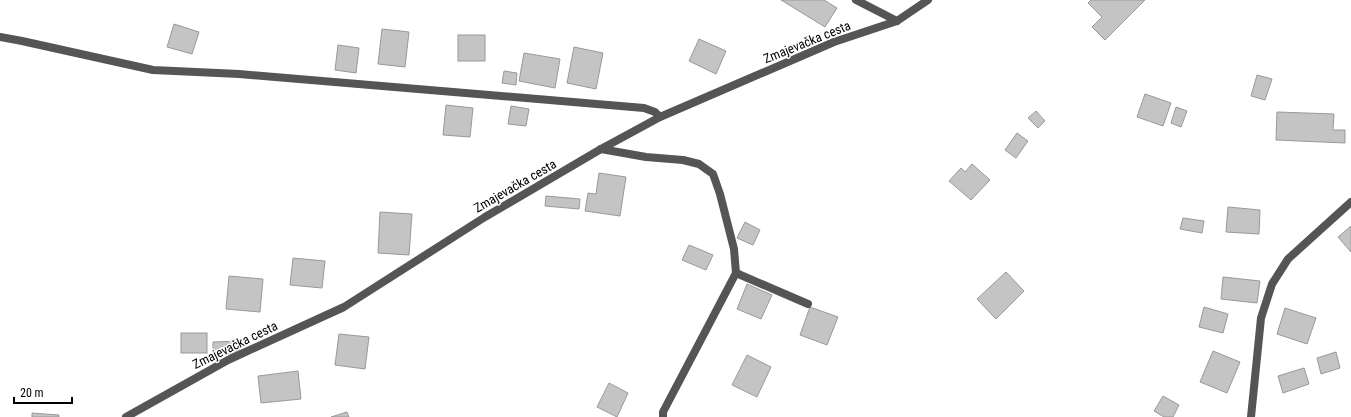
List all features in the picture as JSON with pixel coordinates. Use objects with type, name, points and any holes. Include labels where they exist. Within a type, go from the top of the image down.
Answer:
[{"type":"street","points":[[856,0],[897,21]]},
{"type":"street","name":"Zmajevačka cesta","points":[[126,417],[228,360],[344,307],[485,217],[601,149],[660,117],[834,42],[897,21],[928,0]]},
{"type":"street","points":[[0,37],[153,70],[247,74],[644,108],[655,112],[660,117]]},
{"type":"street","points":[[601,149],[646,157],[683,160],[699,164],[713,174],[720,194],[734,249],[736,273],[663,412],[663,417]]},
{"type":"street","points":[[1251,417],[1261,318],[1272,284],[1288,259],[1351,202]]},
{"type":"street","points":[[736,273],[808,304]]},
{"type":"building","points":[[781,0],[824,0],[837,8],[825,27]]},
{"type":"building","points":[[1091,0],[1145,0],[1105,40],[1092,27],[1102,17],[1088,3]]},
{"type":"building","points":[[174,24],[199,32],[192,54],[167,47]]},
{"type":"building","points":[[382,29],[409,32],[405,67],[378,64]]},
{"type":"building","points":[[458,35],[485,35],[485,61],[458,61]]},
{"type":"building","points":[[699,39],[726,51],[716,74],[689,61]]},
{"type":"building","points":[[338,45],[359,48],[356,73],[335,70]]},
{"type":"building","points":[[574,47],[603,53],[596,89],[567,83]]},
{"type":"building","points":[[524,53],[560,59],[555,88],[519,81]]},
{"type":"building","points":[[504,71],[517,73],[516,85],[502,83]]},
{"type":"building","points":[[1257,75],[1272,79],[1265,100],[1251,96]]},
{"type":"building","points":[[1145,94],[1171,103],[1163,126],[1137,117]]},
{"type":"building","points":[[446,105],[473,108],[470,137],[443,135]]},
{"type":"building","points":[[511,106],[529,109],[526,126],[508,124]]},
{"type":"building","points":[[1176,107],[1187,111],[1181,127],[1171,123]]},
{"type":"building","points":[[1036,111],[1045,121],[1038,128],[1028,118]]},
{"type":"building","points":[[1277,112],[1334,114],[1333,130],[1345,130],[1345,143],[1276,140]]},
{"type":"building","points":[[1017,133],[1028,141],[1016,158],[1005,150]]},
{"type":"building","points":[[972,164],[990,180],[971,200],[949,181],[961,168],[965,172]]},
{"type":"building","points":[[599,173],[626,177],[620,216],[585,211],[588,193],[596,194]]},
{"type":"building","points":[[546,196],[580,199],[579,209],[545,206]]},
{"type":"building","points":[[1228,207],[1260,210],[1259,234],[1226,232]]},
{"type":"building","points":[[380,212],[412,214],[409,255],[378,253]]},
{"type":"building","points":[[1183,218],[1204,221],[1202,233],[1180,229]]},
{"type":"building","points":[[745,222],[760,230],[753,245],[737,238]]},
{"type":"building","points":[[1351,226],[1351,252],[1338,237]]},
{"type":"building","points":[[689,245],[713,255],[706,270],[682,260]]},
{"type":"building","points":[[293,258],[325,261],[322,288],[290,285]]},
{"type":"building","points":[[1006,272],[1024,291],[996,319],[977,299]]},
{"type":"building","points":[[229,276],[263,279],[260,312],[226,309]]},
{"type":"building","points":[[1223,277],[1260,281],[1257,303],[1221,299]]},
{"type":"building","points":[[747,284],[772,295],[761,319],[737,309]]},
{"type":"building","points":[[810,307],[838,317],[827,345],[800,335]]},
{"type":"building","points":[[1204,307],[1228,314],[1223,333],[1199,327]]},
{"type":"building","points":[[1285,308],[1316,318],[1307,344],[1277,334]]},
{"type":"building","points":[[181,333],[207,333],[207,353],[181,353]]},
{"type":"building","points":[[339,334],[369,337],[365,369],[335,365]]},
{"type":"building","points":[[239,341],[239,354],[213,354],[213,342]]},
{"type":"building","points":[[1213,351],[1240,362],[1227,393],[1200,382]]},
{"type":"building","points":[[1336,352],[1340,368],[1321,374],[1317,358]]},
{"type":"building","points":[[747,355],[771,367],[757,397],[732,385]]},
{"type":"building","points":[[1304,368],[1309,384],[1283,393],[1278,376]]},
{"type":"building","points":[[298,371],[301,399],[261,403],[258,376]]},
{"type":"building","points":[[609,383],[628,393],[617,417],[597,407]]},
{"type":"building","points":[[1163,396],[1179,405],[1173,417],[1164,417],[1154,411]]},
{"type":"building","points":[[347,412],[349,417],[331,417]]},
{"type":"building","points":[[32,413],[59,415],[59,417],[32,417]]}]
